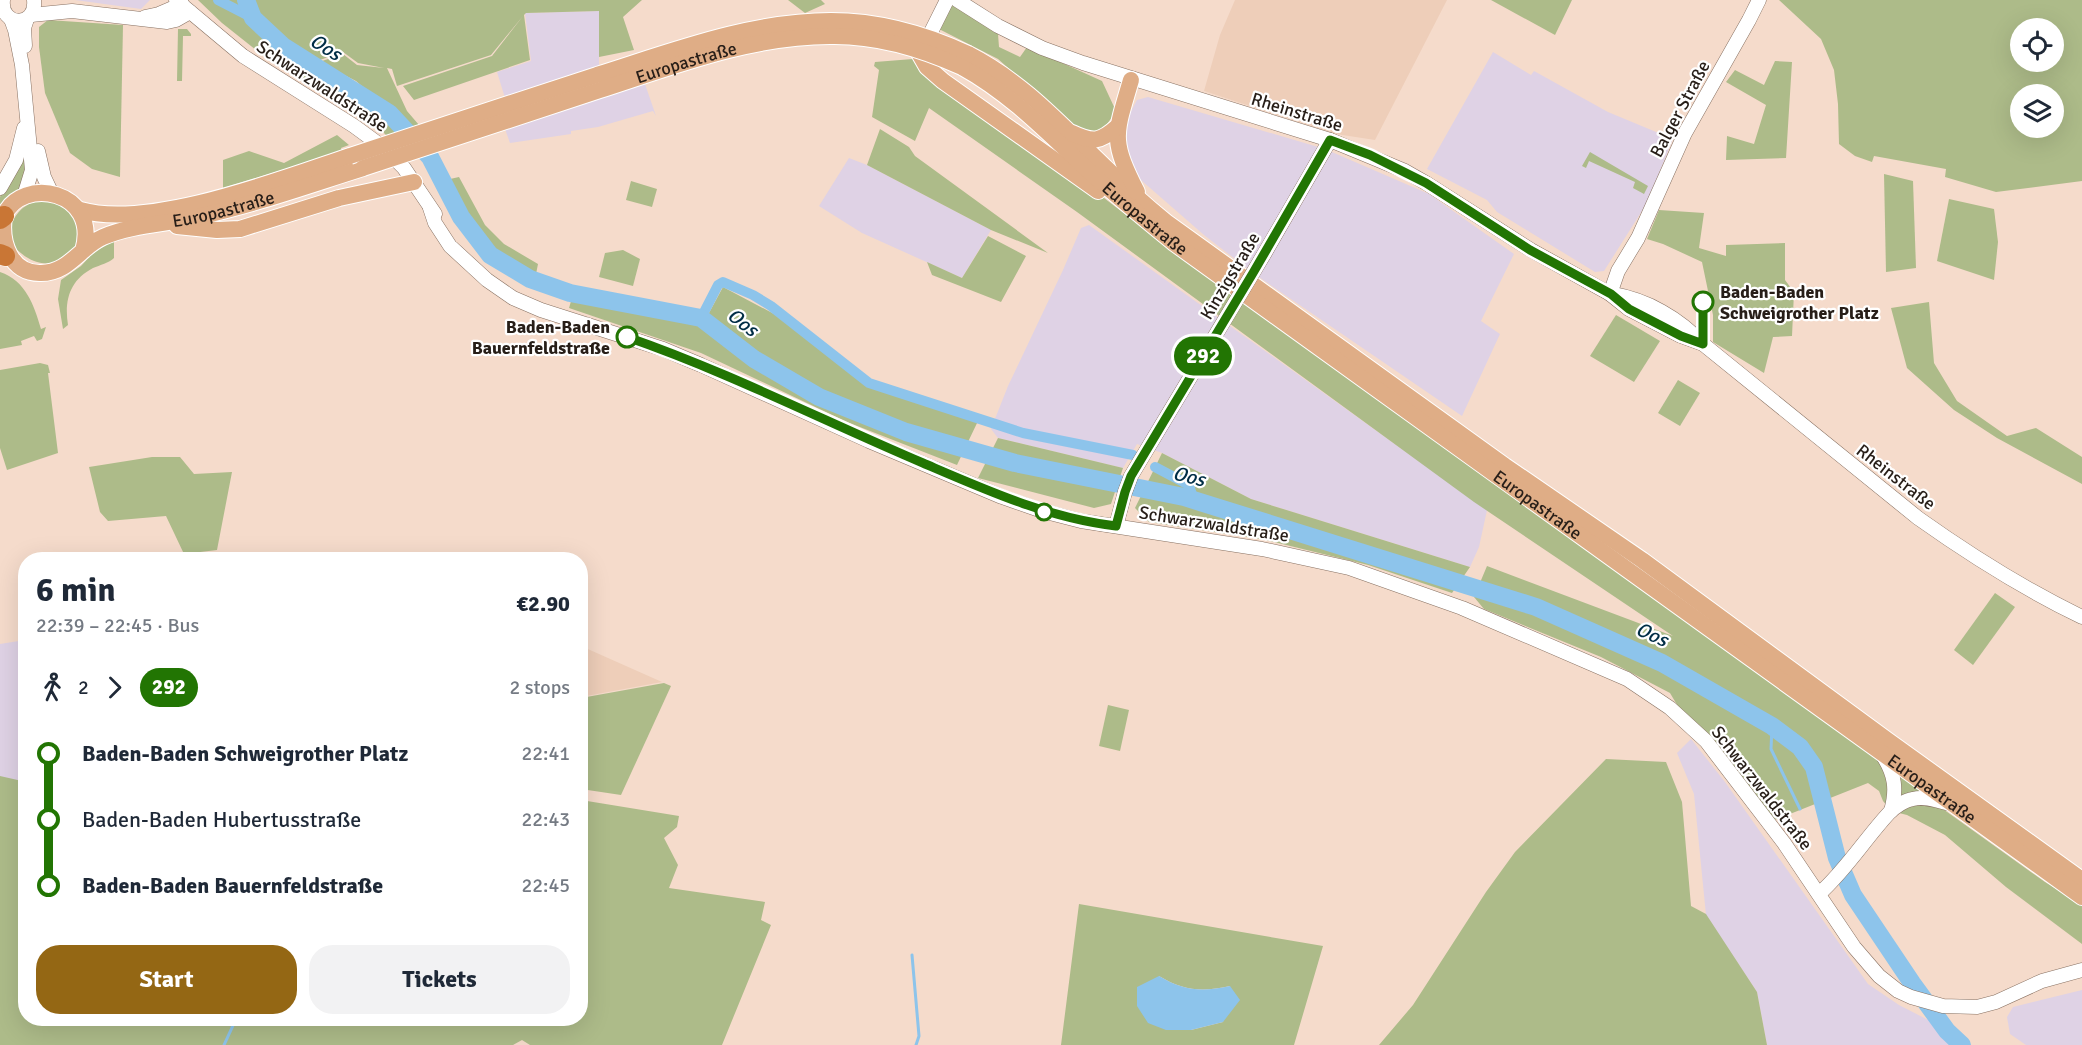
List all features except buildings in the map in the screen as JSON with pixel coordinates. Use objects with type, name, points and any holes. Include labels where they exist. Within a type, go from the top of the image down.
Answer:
[{"type":"main road","name":"Europastraße","points":[[80,210],[111,215],[141,213],[248,190],[356,162],[708,56],[766,42],[810,36],[855,37],[899,44],[965,60],[1017,84],[1141,201],[1176,229],[1505,466],[1642,560],[2082,880]]},
{"type":"main road","points":[[920,53],[927,67],[943,81],[1174,243]]},
{"type":"main road","name":"Europastraße","points":[[965,60],[1110,190],[1174,243],[2082,897]]},
{"type":"main road","points":[[1131,80],[1117,128],[1117,146],[1141,201]]},
{"type":"main road","points":[[1070,132],[1096,140],[1102,139],[1117,128]]},
{"type":"main road","name":"Europastraße","points":[[83,250],[114,233],[242,206],[356,162]]},
{"type":"main road","points":[[161,224],[218,230],[240,229],[339,198],[414,182]]},
{"type":"main road","points":[[38,193],[52,194],[63,198],[80,210],[87,234],[83,250],[70,263],[60,269],[33,273],[21,268],[3,255],[0,237],[2,217],[13,204],[24,196],[38,193]]},
{"type":"street","points":[[3,0],[3,11],[15,30],[22,65],[32,170],[24,196]]},
{"type":"street","points":[[34,0],[34,9],[24,28],[24,43],[30,102],[41,167],[52,194]]},
{"type":"street","points":[[42,0],[72,11]]},
{"type":"street","points":[[152,16],[158,0]]},
{"type":"street","points":[[920,53],[947,0]]},
{"type":"street","name":"Rheinstraße","points":[[957,0],[1029,42],[1131,80],[1330,140],[1370,155],[1426,183],[1530,250],[1611,294],[1634,298],[1681,323],[1703,344],[1927,525],[2003,574],[2082,617]]},
{"type":"street","name":"Balger Straße","points":[[1611,294],[1617,271],[1638,238],[1685,133],[1759,0]]},
{"type":"street","points":[[10,19],[19,21],[29,17],[72,11],[167,22],[176,20],[183,4]]},
{"type":"street","points":[[138,18],[152,16],[183,4]]},
{"type":"street","name":"Schwarzwaldstraße","points":[[183,4],[243,56],[370,137],[394,157],[414,182],[467,260],[499,290],[517,300],[672,353],[869,441],[1017,503],[1062,516],[1262,549],[1349,568],[1462,608],[1627,679],[1661,702],[1706,741],[1784,843],[1868,965],[1890,985],[1911,997],[1947,1007],[1988,1005],[2042,981],[2082,970]]},
{"type":"street","points":[[0,188],[15,160],[26,111]]},
{"type":"street","name":"Kinzigstraße","points":[[1116,526],[1131,476],[1330,140]]},
{"type":"street","points":[[1881,751],[1894,779],[1895,790],[1891,811]]},
{"type":"street","points":[[1819,894],[1837,877],[1891,811],[1915,798],[1926,798],[1955,805]]},
{"type":"shaded area","points":[[75,0],[150,0],[141,9]]},
{"type":"shaded area","points":[[1235,0],[1447,0],[1375,140],[1336,134],[1204,91],[1220,35]]},
{"type":"shaded area","points":[[599,11],[599,69],[505,98],[497,72],[531,61],[525,13]]},
{"type":"shaded area","points":[[1493,52],[1531,75],[1534,71],[1608,112],[1673,139],[1647,203],[1604,271],[1595,272],[1497,212],[1487,200],[1427,169]]},
{"type":"shaded area","points":[[645,84],[656,116],[653,111],[598,127],[571,131],[571,134],[510,143],[505,129]]},
{"type":"shaded area","points":[[1148,97],[1325,149],[1429,194],[1514,254],[1481,321],[1500,334],[1462,416],[1253,273],[1204,235],[1134,174],[1124,152],[1126,121],[1137,100]]},
{"type":"shaded area","points":[[849,158],[867,165],[991,230],[962,278],[862,233],[819,206]]},
{"type":"shaded area","points":[[1089,225],[1487,510],[1479,547],[1470,567],[1251,499],[1162,453],[1137,444],[1123,468],[998,438],[991,429],[1008,386],[1081,228]]},
{"type":"shaded area","points":[[18,641],[18,793],[0,788],[0,644]]},
{"type":"shaded area","points":[[588,649],[662,682],[588,696]]},
{"type":"shaded area","points":[[1691,739],[1725,782],[1868,984],[1899,1005],[1936,1024],[1958,1045],[1767,1045],[1757,992],[1706,915],[1694,794],[1677,753]]},
{"type":"shaded area","points":[[2082,990],[2082,1045],[2026,1045],[2010,1034],[2007,1017],[2013,1007]]},
{"type":"green space","points":[[198,0],[239,0],[248,20],[271,44],[261,54],[222,23]]},
{"type":"green space","points":[[248,0],[642,0],[623,17],[634,50],[599,57],[599,11],[526,13],[524,15],[530,60],[414,100],[403,86],[492,56],[523,16],[491,55],[397,86],[392,69],[387,68],[407,111],[419,125],[409,127],[356,81],[319,62],[343,54],[357,65],[384,68],[358,63],[343,52],[317,61],[278,35],[261,19]]},
{"type":"green space","points":[[788,0],[821,0],[825,4],[805,13]]},
{"type":"green space","points":[[955,0],[998,34],[999,47],[1020,57],[1027,47],[1102,81],[1116,111],[1099,136],[1075,131],[998,59],[935,27]]},
{"type":"green space","points":[[1491,0],[1572,0],[1555,35]]},
{"type":"green space","points":[[1779,0],[2082,0],[2082,181],[1996,192],[1945,177],[1946,169],[1874,156],[1872,162],[1855,156],[1839,144],[1834,70],[1821,39]]},
{"type":"green space","points":[[48,20],[123,25],[120,177],[92,169],[70,153],[45,93],[39,47],[39,27]]},
{"type":"green space","points":[[178,29],[187,29],[191,34],[191,36],[183,36],[182,81],[177,81]]},
{"type":"green space","points":[[272,44],[386,115],[402,131],[387,136],[377,126],[262,55]]},
{"type":"green space","points":[[913,59],[1069,171],[1169,248],[1933,795],[1943,809],[2045,882],[2082,905],[2082,944],[2006,887],[1945,835],[1907,815],[1891,811],[1879,791],[1868,783],[1767,823],[1689,725],[1670,693],[1601,657],[1484,609],[1474,597],[1487,566],[1673,636],[1474,502],[1077,212],[929,108],[915,141],[872,117],[879,70],[874,66],[875,62]]},
{"type":"green space","points":[[1775,61],[1792,62],[1786,158],[1726,160],[1727,136],[1754,144],[1766,105],[1726,82],[1735,70],[1764,85]]},
{"type":"green space","points":[[880,129],[909,147],[915,156],[1048,253],[991,230],[867,165]]},
{"type":"green space","points":[[337,135],[349,145],[341,148],[342,152],[223,188],[223,160],[249,151],[284,163]]},
{"type":"green space","points":[[27,143],[24,186],[0,209],[0,197]]},
{"type":"green space","points":[[1590,152],[1648,186],[1644,194],[1633,188],[1635,182],[1589,161],[1586,168],[1582,166]]},
{"type":"green space","points":[[1884,174],[1913,181],[1916,268],[1886,272]]},
{"type":"green space","points":[[459,177],[485,225],[504,244],[538,264],[536,274],[491,247],[478,233],[450,179]]},
{"type":"green space","points":[[631,181],[657,189],[652,207],[626,200]]},
{"type":"green space","points":[[1949,199],[1994,209],[1998,242],[1994,280],[1937,261]]},
{"type":"green space","points":[[44,200],[70,212],[74,217],[81,239],[64,258],[45,263],[26,257],[7,239],[18,212],[29,204]]},
{"type":"green space","points":[[1659,210],[1704,213],[1699,248],[1726,256],[1726,245],[1785,243],[1785,280],[1794,292],[1792,336],[1773,337],[1764,373],[1713,342],[1713,315],[1702,262],[1647,239]]},
{"type":"green space","points":[[988,236],[1026,256],[1001,302],[932,275],[927,262],[962,278]]},
{"type":"green space","points":[[114,240],[114,258],[85,273],[74,285],[68,299],[68,325],[63,329],[58,299],[61,280],[81,266],[93,253]]},
{"type":"green space","points":[[623,250],[640,259],[633,286],[599,277],[605,253]]},
{"type":"green space","points":[[0,272],[16,281],[28,295],[41,329],[46,327],[42,339],[37,341],[34,336],[21,341],[22,345],[0,349]]},
{"type":"green space","points":[[723,287],[776,315],[868,385],[978,421],[957,465],[847,422],[701,353],[569,308],[572,298],[703,324]]},
{"type":"green space","points":[[1929,302],[1934,363],[1957,401],[2007,436],[2036,428],[2082,457],[2082,484],[1997,438],[1954,410],[1907,368],[1891,308]]},
{"type":"green space","points":[[1616,315],[1660,341],[1634,382],[1590,356]]},
{"type":"green space","points":[[40,363],[48,365],[50,373],[48,373],[58,453],[7,470],[0,448],[0,370]]},
{"type":"green space","points":[[1678,380],[1700,393],[1680,426],[1658,413]]},
{"type":"green space","points":[[998,438],[1123,468],[1111,504],[1094,508],[978,478]]},
{"type":"green space","points":[[1162,453],[1251,499],[1470,567],[1452,593],[1368,565],[1266,540],[1149,522],[1135,508]]},
{"type":"green space","points":[[152,457],[180,457],[194,474],[232,472],[217,550],[183,552],[166,516],[108,521],[100,512],[89,467]]},
{"type":"green space","points":[[1995,593],[2015,607],[1973,665],[1954,650]]},
{"type":"green space","points":[[664,683],[671,686],[621,795],[588,790],[588,697]]},
{"type":"green space","points":[[1108,705],[1129,710],[1120,751],[1099,746]]},
{"type":"green space","points":[[1606,759],[1666,762],[1682,802],[1691,906],[1706,914],[1757,992],[1767,1045],[1379,1045],[1413,1005],[1486,892],[1515,852]]},
{"type":"green space","points":[[0,776],[18,780],[18,1026],[588,1026],[588,801],[679,816],[677,827],[664,838],[678,865],[669,888],[765,902],[761,920],[771,925],[722,1045],[530,1045],[522,1040],[513,1045],[0,1045]]},
{"type":"green space","points":[[1079,904],[1323,946],[1294,1045],[1061,1045]],"holes":[[[1159,976],[1193,989],[1230,986],[1223,1022],[1191,1030],[1166,1030]]]},
{"type":"water","points":[[1159,976],[1177,985],[1193,989],[1230,986],[1240,1000],[1223,1022],[1191,1030],[1166,1030],[1148,1023],[1137,1006],[1137,987]]},
{"type":"waterway","points":[[218,0],[253,18]]},
{"type":"waterway","name":"Oos","points":[[246,0],[253,18],[283,46],[389,113],[430,157],[461,217],[490,255],[530,279],[570,293],[701,318],[754,359],[819,397],[906,432],[1015,463],[1184,497],[1536,607],[1662,663],[1772,726],[1800,747],[1814,767],[1837,858],[1853,895],[1912,983],[1947,1031],[1962,1045]]},
{"type":"waterway","points":[[701,318],[718,285],[723,282],[771,306],[869,383],[1023,433],[1133,455]]},
{"type":"waterway","points":[[1155,467],[1189,485],[1194,501]]},
{"type":"waterway","points":[[1772,726],[1771,749],[1800,809]]},
{"type":"waterway","points":[[912,955],[919,1036],[916,1045]]},
{"type":"waterway","points":[[224,1045],[233,1026]]},
{"type":"bus line","name":"292","points":[[627,337],[701,365],[869,441],[1017,503],[1062,516],[1116,526],[1131,476],[1143,454],[1253,273],[1330,140],[1405,171],[1530,250],[1611,294],[1629,309],[1681,336],[1703,344],[1703,302]]},
{"type":"place","name":"Baden-Baden Schweigrother Platz","points":[[1703,302]]},
{"type":"place","name":"Baden-Baden Bauernfeldstraße","points":[[627,337]]}]
